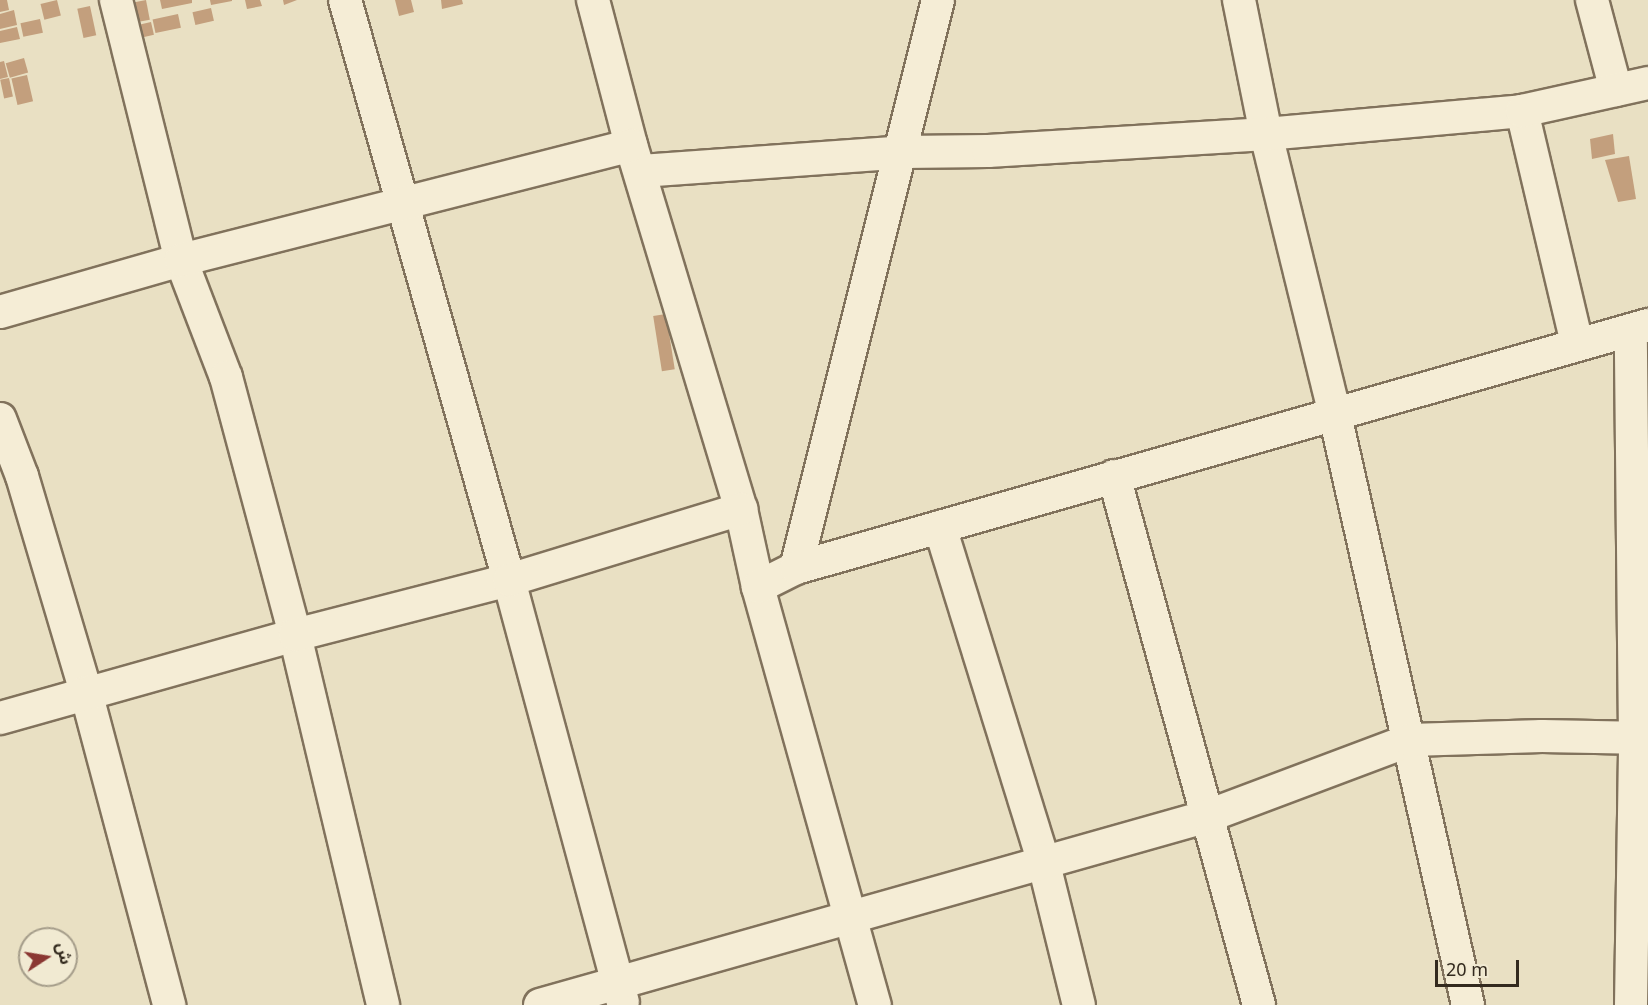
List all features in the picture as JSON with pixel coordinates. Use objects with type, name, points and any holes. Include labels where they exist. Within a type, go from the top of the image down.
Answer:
[{"type":"street","points":[[116,0],[181,260],[226,377],[295,635],[383,1005]]},
{"type":"street","points":[[345,0],[509,580],[620,994]]},
{"type":"street","points":[[593,0],[636,158],[741,509],[758,587],[852,914],[875,1005]]},
{"type":"street","points":[[796,568],[903,152],[938,0]]},
{"type":"street","points":[[1239,0],[1266,134],[1335,416],[1468,1005]]},
{"type":"street","points":[[1592,0],[1616,90]]},
{"type":"street","points":[[0,312],[181,260],[402,202],[636,158],[988,151],[1266,134],[1522,111],[1648,83]]},
{"type":"street","points":[[1522,111],[1577,344]]},
{"type":"street","points":[[758,587],[796,568],[1114,476],[1335,416],[1640,327],[1642,738],[1631,1005]]},
{"type":"street","points":[[0,418],[22,476],[86,693],[170,1005]]},
{"type":"street","points":[[1114,476],[1259,1005]]},
{"type":"street","points":[[0,718],[295,635],[509,580],[741,509]]},
{"type":"street","points":[[940,527],[1043,860],[1079,1005]]},
{"type":"street","points":[[540,1005],[620,994],[852,914],[1208,816],[1410,740],[1642,738]]},
{"type":"building","points":[[0,0],[7,0],[9,10],[0,12]]},
{"type":"building","points":[[57,0],[61,16],[44,20],[41,4]]},
{"type":"building","points":[[146,0],[150,20],[132,23],[128,3]]},
{"type":"building","points":[[160,0],[192,0],[192,3],[162,9]]},
{"type":"building","points":[[210,0],[232,0],[232,1],[211,5]]},
{"type":"building","points":[[245,0],[260,0],[262,6],[247,9]]},
{"type":"building","points":[[283,0],[297,0],[284,5]]},
{"type":"building","points":[[395,0],[411,0],[414,12],[399,16]]},
{"type":"building","points":[[441,0],[462,0],[463,4],[442,9]]},
{"type":"building","points":[[90,6],[96,35],[84,38],[77,9]]},
{"type":"building","points":[[211,8],[214,21],[195,25],[192,12]]},
{"type":"building","points":[[14,10],[17,25],[0,29],[0,14]]},
{"type":"building","points":[[178,14],[181,28],[155,33],[153,19]]},
{"type":"building","points":[[40,19],[43,33],[23,37],[20,23]]},
{"type":"building","points":[[151,22],[154,35],[135,39],[132,26]]},
{"type":"building","points":[[17,27],[20,39],[0,43],[0,31]]},
{"type":"building","points":[[24,58],[28,72],[10,78],[6,63]]},
{"type":"building","points":[[4,61],[8,77],[0,79],[0,62]]},
{"type":"building","points":[[27,75],[33,101],[17,105],[11,79]]},
{"type":"building","points":[[9,78],[13,97],[4,98],[0,80]]},
{"type":"building","points":[[1613,134],[1615,154],[1592,159],[1590,139]]},
{"type":"building","points":[[1629,156],[1636,199],[1618,202],[1605,160]]},
{"type":"building","points":[[666,314],[675,369],[662,371],[653,316]]}]
